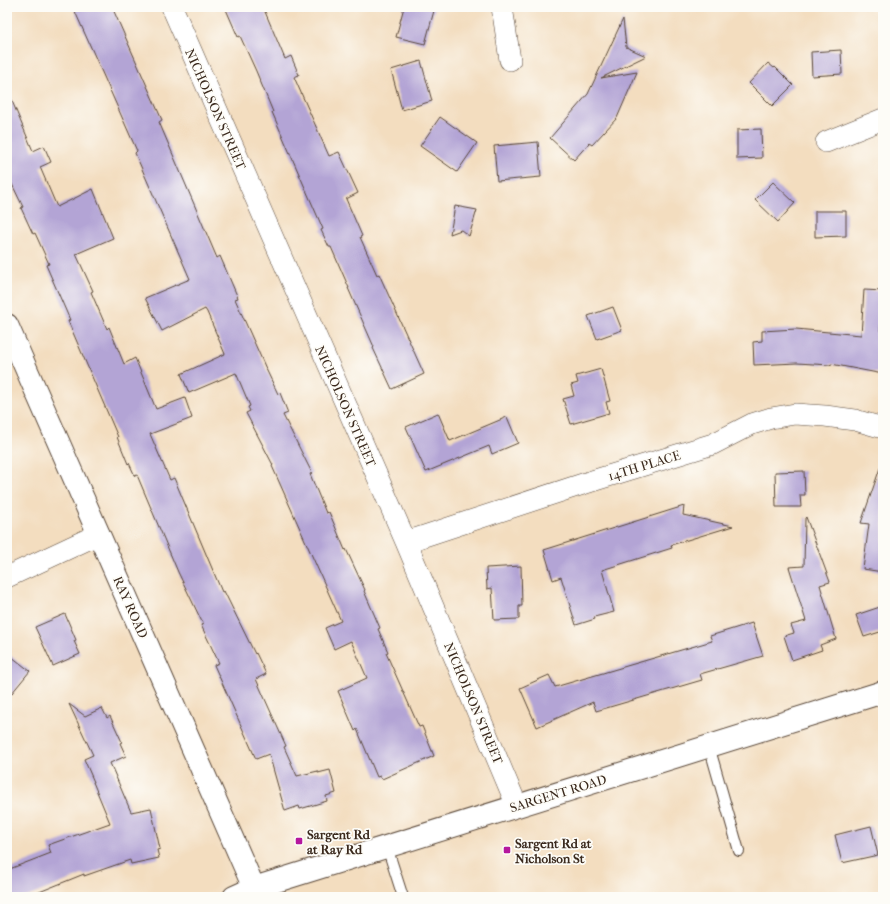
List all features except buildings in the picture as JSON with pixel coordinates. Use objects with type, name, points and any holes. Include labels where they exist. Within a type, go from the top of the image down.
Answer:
[{"type":"main road","name":"RAY ROAD","points":[[7,325],[254,888]]},
{"type":"main road","name":"SARGENT ROAD","points":[[234,897],[254,888],[883,692]]},
{"type":"street","name":"NICHOLSON STREET","points":[[172,7],[406,542],[517,806]]},
{"type":"street","points":[[502,7],[510,60]]},
{"type":"street","points":[[826,142],[883,119]]},
{"type":"street","name":"14TH PLACE","points":[[406,542],[592,481],[713,444],[752,424],[771,418],[795,414],[825,416],[855,420],[883,428]]},
{"type":"street","points":[[7,577],[99,534]]},
{"type":"lane","points":[[709,746],[739,851]]},
{"type":"lane","points":[[387,847],[402,897]]},
{"type":"place","name":"Sargent Rd at Ray Rd","points":[[299,841]]},
{"type":"place","name":"Sargent Rd at Nicholson St","points":[[507,850]]}]
